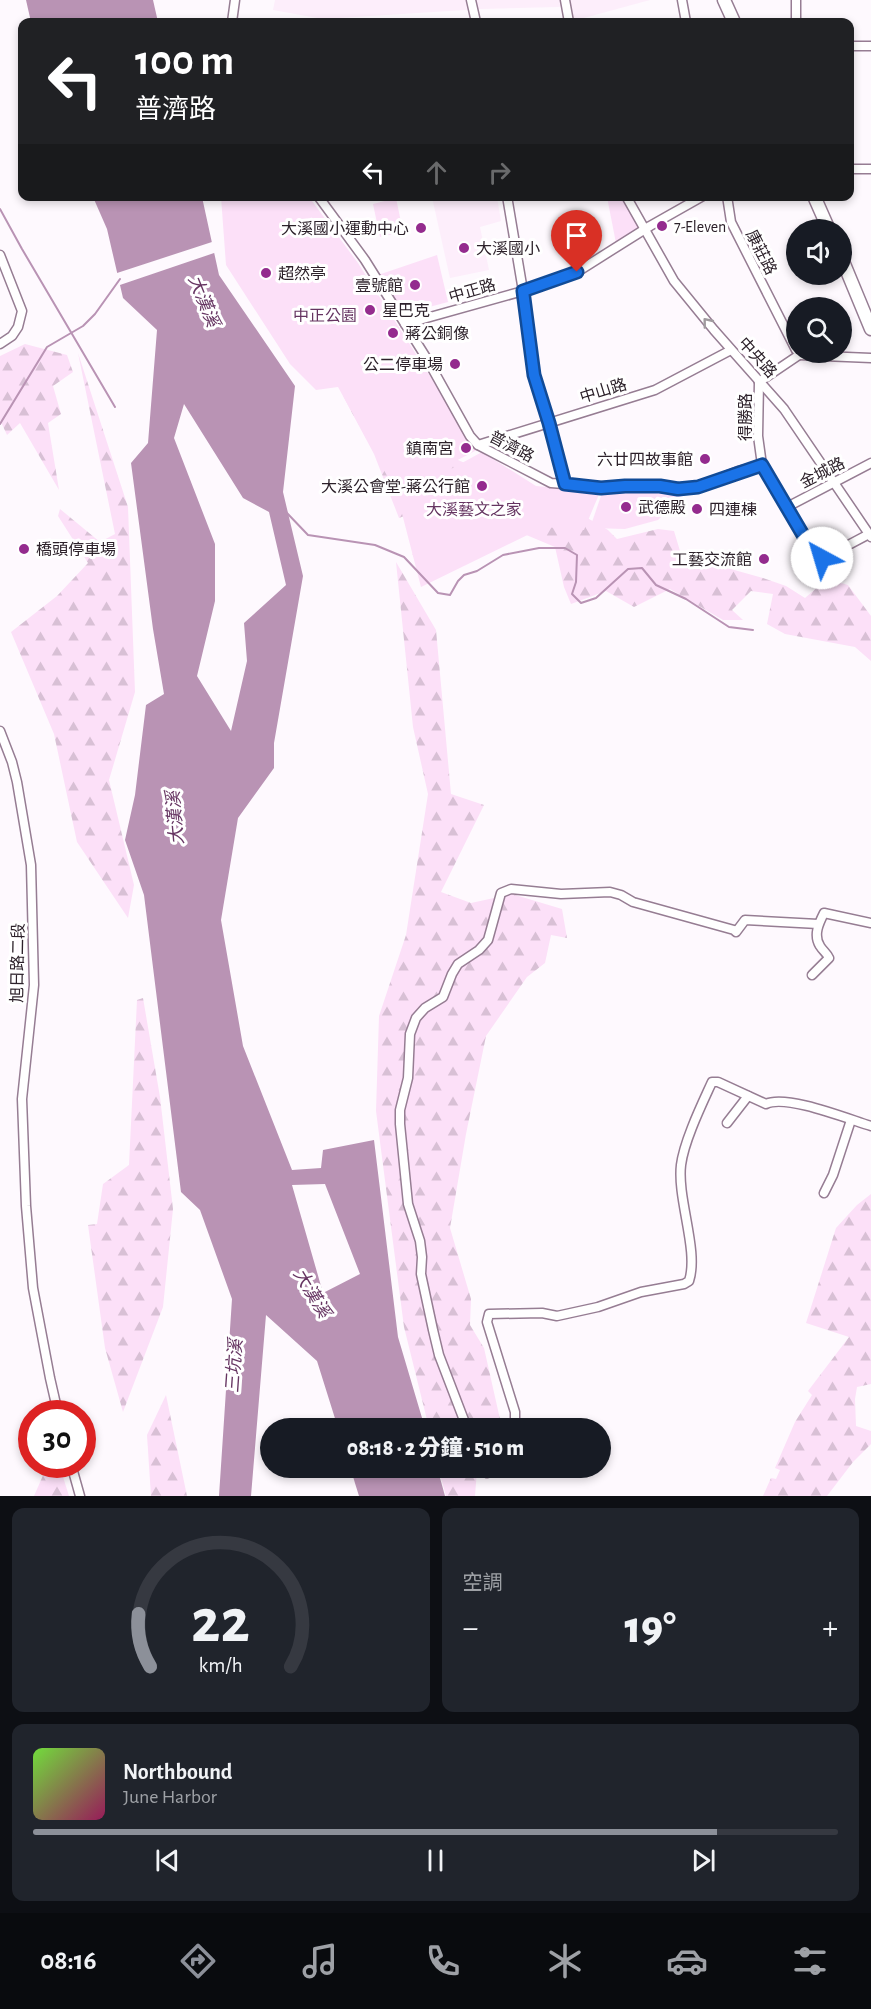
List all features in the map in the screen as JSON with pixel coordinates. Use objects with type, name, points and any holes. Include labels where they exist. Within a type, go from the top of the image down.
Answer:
[{"type":"main road","points":[[724,0],[732,18]]},
{"type":"main road","points":[[816,201],[824,219]]},
{"type":"main road","points":[[852,283],[871,329]]},
{"type":"street","points":[[233,18],[235,0]]},
{"type":"street","points":[[471,0],[475,18]]},
{"type":"street","points":[[566,0],[568,18]]},
{"type":"street","points":[[682,0],[685,18]]},
{"type":"street","points":[[796,0],[796,18]]},
{"type":"street","points":[[854,46],[871,46]]},
{"type":"street","points":[[854,169],[871,169]]},
{"type":"street","name":"普濟路","points":[[322,201],[365,260],[470,436],[478,445],[551,483],[601,488],[698,487],[762,465]]},
{"type":"street","points":[[508,201],[534,375],[565,484]]},
{"type":"street","name":"中央路","points":[[629,201],[674,280],[731,350],[784,409],[870,535]]},
{"type":"street","name":"中正路","points":[[405,324],[523,291],[577,272],[694,201]]},
{"type":"street","name":"康莊路","points":[[727,201],[730,222],[786,329]]},
{"type":"street","points":[[0,255],[22,311],[18,327],[12,336],[0,344]]},
{"type":"street","name":"中山路","points":[[478,445],[654,390],[731,350]]},
{"type":"street","points":[[852,356],[871,358]]},
{"type":"street","name":"得勝路","points":[[762,465],[758,436],[759,382],[786,361]]},
{"type":"street","name":"金城路","points":[[787,507],[871,464]]},
{"type":"street","points":[[762,465],[816,557],[822,558],[870,535]]},
{"type":"street","name":"旭日路二段","points":[[0,731],[17,782],[31,865],[34,985],[22,1099],[26,1206],[33,1288],[55,1400]]},
{"type":"street","points":[[463,1418],[439,1355],[421,1274],[420,1241],[408,1204],[400,1110],[408,1078],[410,1034],[416,1018],[425,1008],[443,997],[458,964],[479,950],[488,940],[501,893],[511,889],[561,894],[610,892],[633,902],[736,932],[745,920],[818,924]]},
{"type":"street","points":[[812,975],[829,958],[819,945],[817,937],[818,924],[825,913],[871,923]]},
{"type":"street","points":[[515,1418],[487,1322],[489,1314],[542,1313],[557,1316],[598,1307],[641,1292],[684,1284],[689,1281],[691,1264],[681,1192],[681,1165],[685,1149],[712,1082],[718,1082],[766,1104],[771,1101],[800,1104],[871,1126]]},
{"type":"street","points":[[727,1123],[748,1096]]},
{"type":"street","points":[[824,1193],[851,1120]]},
{"type":"street","points":[[75,1478],[80,1496]]},
{"type":"shaded area","points":[[275,0],[650,0],[584,18],[572,18],[569,5],[339,18],[317,18],[273,10]]},
{"type":"shaded area","name":"大溪國小","points":[[433,201],[498,201],[501,221],[480,227],[489,270],[450,278]]},
{"type":"green space","name":"中正公園","points":[[221,201],[312,201],[358,263],[477,450],[396,492],[338,387],[316,390],[290,364],[226,265]]},
{"type":"green space","name":"大溪國小運動中心","points":[[397,201],[403,232],[380,237],[373,204]]},
{"type":"green space","points":[[608,201],[624,201],[642,230],[616,243]]},
{"type":"green space","points":[[437,255],[448,302],[403,314],[378,275]]},
{"type":"green space","points":[[25,344],[67,355],[73,372],[53,386],[61,414],[48,423],[59,490],[20,423],[7,435],[0,420],[0,356]]},
{"type":"green space","points":[[78,353],[128,507],[135,692],[109,780],[134,885],[128,918],[77,842],[54,734],[11,632],[57,596],[88,563],[58,516],[60,509],[100,542],[115,534]]},
{"type":"green space","points":[[343,396],[449,456],[584,516],[608,530],[617,539],[658,529],[674,531],[683,561],[702,561],[763,578],[786,586],[805,598],[827,579],[848,585],[871,616],[871,661],[855,647],[785,634],[767,624],[773,594],[751,591],[732,610],[743,620],[723,620],[670,589],[634,607],[606,591],[571,604],[564,587],[555,547],[524,534],[431,580],[412,554],[437,541],[425,508],[399,518],[374,454]]},
{"type":"green space","name":"大溪藝文之家","points":[[482,452],[536,486],[600,492],[584,530],[544,527],[421,587],[398,498]]},
{"type":"green space","points":[[696,482],[658,520],[625,529],[590,528],[603,490]]},
{"type":"green space","points":[[396,562],[436,630],[451,794],[484,805],[441,892],[471,903],[512,894],[562,909],[567,938],[551,935],[545,963],[527,977],[486,1036],[450,1228],[471,1299],[470,1325],[484,1348],[500,1418],[427,1418],[404,1327],[376,1111],[379,1016],[406,935],[428,794],[413,727]]},
{"type":"green space","points":[[143,998],[160,1097],[173,1209],[163,1307],[123,1412],[105,1348],[88,1225],[97,1224],[103,1184],[129,1165],[137,1000]]},
{"type":"green space","points":[[871,1194],[871,1384],[857,1387],[855,1399],[856,1426],[871,1431],[871,1444],[853,1462],[827,1496],[763,1496],[771,1478],[776,1479],[780,1470],[775,1468],[795,1422],[812,1395],[808,1391],[849,1337],[806,1323],[836,1228],[857,1205]]},
{"type":"green space","points":[[166,1395],[187,1496],[151,1496],[147,1435]]},
{"type":"green space","points":[[42,1478],[63,1478],[69,1496],[34,1496]]},
{"type":"green space","points":[[441,1478],[476,1478],[475,1496],[446,1496]]},
{"type":"water","points":[[26,0],[153,0],[157,18],[30,18]]},
{"type":"water","points":[[95,201],[203,201],[219,275],[295,386],[283,492],[303,576],[274,743],[274,768],[238,818],[221,920],[243,1046],[292,1170],[321,1168],[323,1150],[374,1140],[398,1337],[422,1418],[335,1418],[317,1361],[266,1315],[251,1496],[219,1496],[232,1299],[200,1210],[181,1192],[144,895],[125,840],[135,795],[146,705],[164,694],[131,463],[148,443],[157,330],[123,298],[107,229]],"holes":[[[184,404],[243,498],[269,512],[286,585],[244,623],[247,661],[231,731],[197,676],[215,601],[215,544],[174,438]],[[325,1184],[360,1274],[323,1293],[292,1185]]]},
{"type":"water","points":[[353,1478],[440,1478],[445,1496],[359,1496]]},
{"type":"pier","points":[[215,241],[217,252],[117,286],[114,274]]},
{"type":"waterway","points":[[0,209],[115,407]]},
{"type":"waterway","points":[[0,424],[47,347],[83,326],[95,314],[120,279]]},
{"type":"waterway","points":[[286,512],[308,535],[375,545],[404,557],[438,593],[450,595],[464,575],[477,571],[503,555],[539,548],[565,548],[577,555],[576,582],[572,594],[581,603],[596,598],[628,569],[642,568],[656,585],[686,599],[729,627],[753,630]]},
{"type":"place","name":"7-Eleven","points":[[662,226]]},
{"type":"place","name":"大溪國小運動中心","points":[[421,228]]},
{"type":"place","name":"大溪國小","points":[[464,248]]},
{"type":"place","name":"超然亭","points":[[266,273]]},
{"type":"place","name":"壹號館","points":[[415,285]]},
{"type":"place","name":"星巴克","points":[[370,310]]},
{"type":"place","name":"蔣公銅像","points":[[393,333]]},
{"type":"place","name":"公二停車場","points":[[455,364]]},
{"type":"place","name":"鎮南宮","points":[[466,448]]},
{"type":"place","name":"六廿四故事館","points":[[705,459]]},
{"type":"place","name":"大溪公會堂-蔣公行館","points":[[482,486]]},
{"type":"place","name":"武德殿","points":[[626,507]]},
{"type":"place","name":"四連棟","points":[[697,509]]},
{"type":"place","name":"橋頭停車場","points":[[24,549]]},
{"type":"place","name":"工藝交流館","points":[[764,559]]},
{"type":"route","points":[[577,272],[523,291],[534,375],[565,484],[601,488],[660,486],[678,489],[712,483],[738,471],[762,465],[816,557],[822,558]]},
{"type":"water label","name":"大漢溪","points":[[204,301]]},
{"type":"water label","name":"大漢溪","points":[[175,818]]},
{"type":"water label","name":"大漢溪","points":[[312,1293]]},
{"type":"water label","name":"三坑溪","points":[[234,1366]]}]
